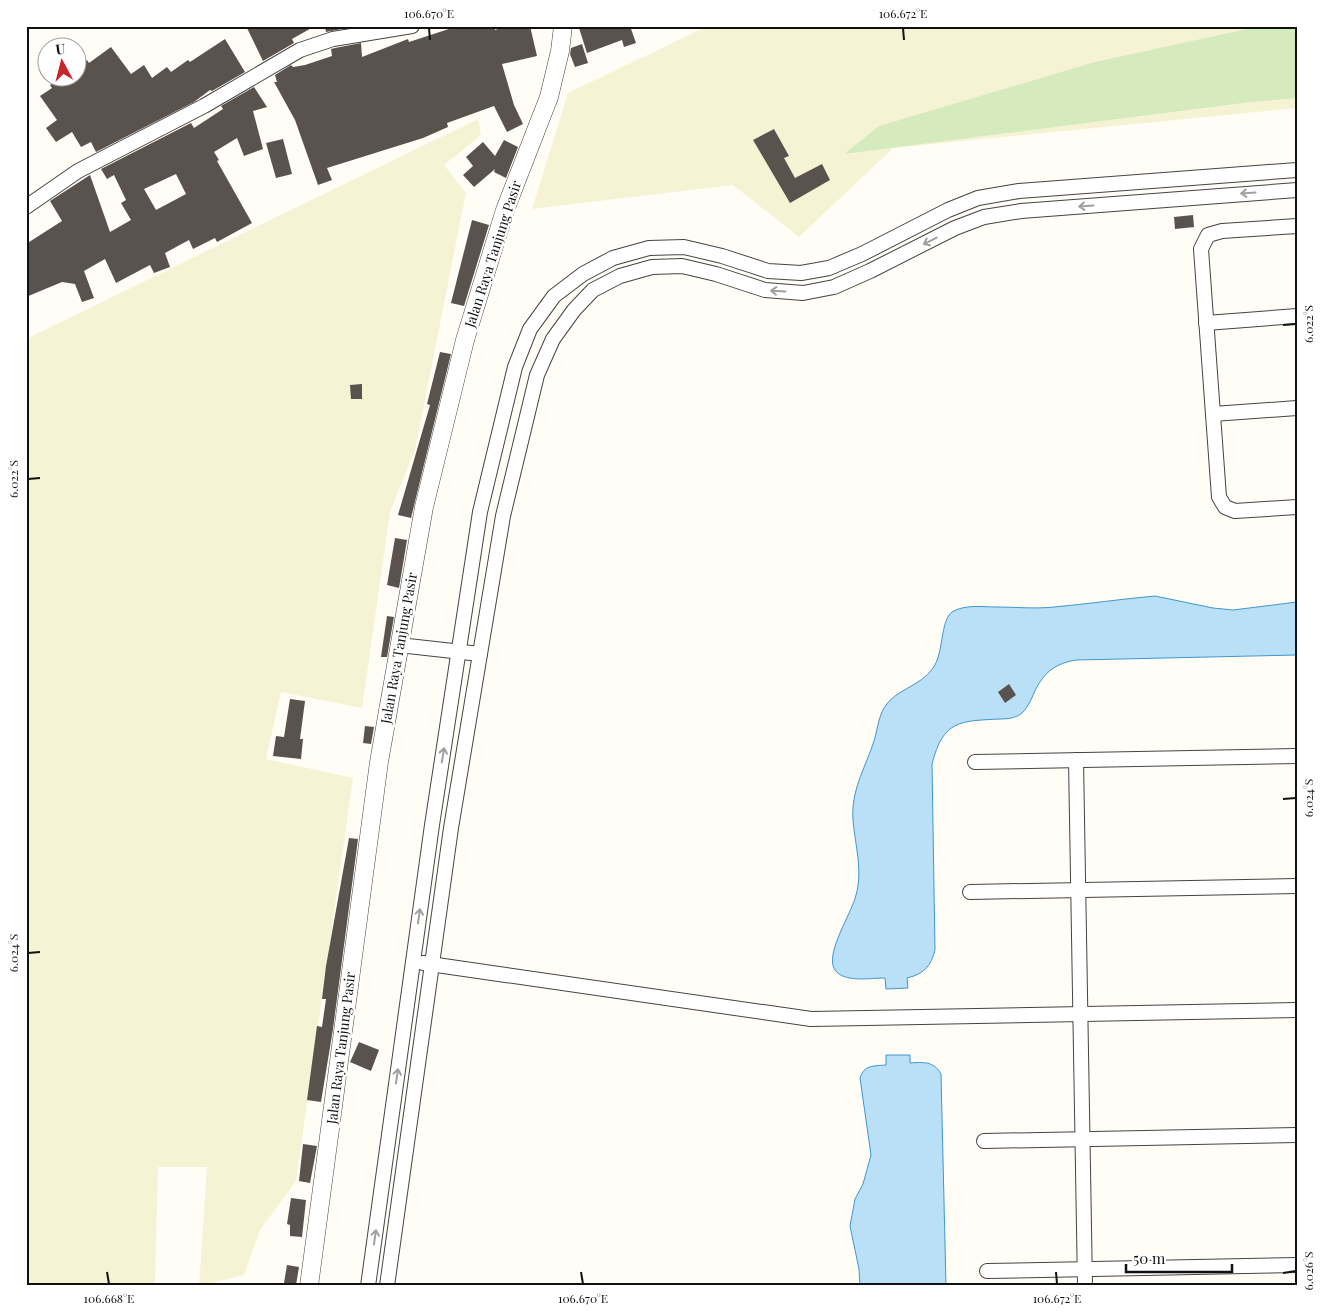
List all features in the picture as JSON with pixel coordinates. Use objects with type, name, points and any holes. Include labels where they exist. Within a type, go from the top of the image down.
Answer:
[{"type":"street","points":[[26,207],[78,171],[190,114],[300,50],[333,39],[412,26]]},
{"type":"street","name":"Jalan Raya Tanjung Pasir","points":[[309,1286],[378,772],[430,478],[460,358],[505,210],[549,97],[560,51],[563,26]]},
{"type":"street","points":[[368,1286],[413,961],[480,512],[515,367],[530,329],[554,296],[583,274],[613,258],[649,248],[684,247],[722,256],[768,271],[801,273],[828,268],[862,254],[948,210],[978,198],[1019,191],[1297,170]]},
{"type":"street","points":[[387,1286],[451,828],[504,516],[537,375],[553,339],[574,310],[593,290],[620,276],[652,267],[682,266],[716,274],[765,290],[803,292],[834,286],[861,275],[955,228],[984,217],[1021,210],[1297,190]]},
{"type":"street","points":[[1297,226],[1222,231],[1208,235],[1201,249],[1219,498],[1225,507],[1236,511],[1297,507]]},
{"type":"street","points":[[1206,323],[1297,316]]},
{"type":"street","points":[[1213,414],[1297,408]]},
{"type":"street","points":[[399,645],[480,654]]},
{"type":"street","points":[[974,762],[1297,756]]},
{"type":"street","points":[[1076,760],[1085,1286]]},
{"type":"street","points":[[970,892],[1297,886]]},
{"type":"street","points":[[413,961],[811,1019],[1297,1010]]},
{"type":"street","points":[[984,1142],[1297,1135]]},
{"type":"street","points":[[987,1271],[1297,1265]]},
{"type":"shaded area","points":[[708,26],[1297,26],[1297,108],[893,148],[799,237],[733,185],[532,209],[568,93]]},
{"type":"shaded area","points":[[478,119],[481,135],[444,165],[466,193],[415,450],[390,512],[362,708],[281,692],[266,759],[353,778],[296,1181],[260,1230],[244,1275],[199,1286],[207,1167],[158,1167],[155,1286],[26,1286],[26,339]]},
{"type":"green space","points":[[1261,26],[1297,26],[1297,98],[1251,102],[844,154],[879,126],[1095,62]]},
{"type":"water","points":[[1155,596],[1213,608],[1233,610],[1297,602],[1297,655],[1069,661],[1056,666],[1041,680],[1028,706],[1020,715],[1009,718],[974,721],[955,726],[942,739],[932,764],[935,950],[931,961],[922,972],[907,978],[908,988],[886,989],[885,978],[858,979],[839,974],[835,970],[833,954],[856,895],[859,876],[853,820],[856,790],[884,708],[894,696],[921,680],[933,668],[939,654],[948,616],[957,609],[968,607],[1047,608]]},
{"type":"water","points":[[886,1055],[910,1055],[910,1063],[932,1065],[941,1074],[946,1286],[860,1286],[859,1269],[850,1226],[855,1199],[863,1184],[871,1155],[860,1078],[867,1068],[886,1065]]},
{"type":"building","points":[[246,26],[315,26],[292,39],[294,43],[263,61]]},
{"type":"building","points":[[325,26],[357,26],[326,32]]},
{"type":"building","points":[[475,26],[475,29],[494,26],[495,30],[506,26],[508,29],[530,26],[537,56],[502,64],[514,105],[523,124],[507,132],[494,106],[447,123],[448,127],[423,138],[327,168],[332,180],[318,185],[295,120],[274,82],[277,82],[275,75],[291,65],[293,67],[305,65],[332,56],[331,49],[361,43],[362,57],[408,39],[409,42],[455,27],[456,29]]},
{"type":"building","points":[[585,26],[630,26],[636,43],[624,47],[622,40],[587,53],[579,28]]},
{"type":"building","points":[[225,39],[245,72],[212,91],[210,90],[194,102],[96,152],[91,142],[81,147],[72,132],[56,142],[46,128],[57,120],[40,96],[52,88],[88,88],[88,62],[89,63],[111,47],[131,74],[144,65],[152,78],[167,67],[171,72],[188,60],[190,62]]},
{"type":"building","points":[[582,44],[588,63],[575,67],[570,54],[571,48]]},
{"type":"building","points":[[254,87],[267,107],[253,111],[263,149],[244,156],[237,138],[214,152],[219,160],[217,161],[252,223],[217,242],[215,238],[193,249],[189,240],[165,253],[170,267],[154,273],[150,265],[116,283],[105,259],[84,271],[94,298],[82,302],[75,284],[62,282],[26,297],[26,244],[62,221],[50,201],[90,175],[110,232],[131,220],[121,203],[126,200],[114,175],[107,179],[101,169],[191,123],[194,128],[223,109],[221,106]],"holes":[[[176,174],[186,194],[156,210],[144,189]]]},
{"type":"building","points":[[774,129],[789,156],[784,158],[795,178],[822,164],[830,180],[790,203],[753,140]]},
{"type":"building","points":[[283,139],[292,174],[276,178],[266,143]]},
{"type":"building","points":[[504,140],[518,147],[506,178],[494,172],[495,169],[474,187],[463,175],[473,166],[466,157],[483,142],[495,156]]},
{"type":"building","points":[[1193,215],[1194,227],[1175,229],[1174,217]]},
{"type":"building","points":[[472,220],[489,225],[464,306],[451,303]]},
{"type":"building","points":[[440,352],[451,354],[411,518],[398,515],[430,405],[427,404]]},
{"type":"building","points":[[362,384],[362,399],[351,399],[350,385]]},
{"type":"building","points":[[395,538],[407,540],[399,588],[387,585]]},
{"type":"building","points":[[387,616],[394,617],[387,657],[381,657]]},
{"type":"building","points":[[1009,684],[1016,695],[1005,703],[998,692]]},
{"type":"building","points":[[290,699],[305,701],[300,739],[303,739],[301,759],[273,756],[276,736],[284,737]]},
{"type":"building","points":[[365,726],[374,727],[371,744],[363,743]]},
{"type":"building","points":[[349,838],[358,839],[333,1029],[321,1102],[307,1100],[317,1026],[322,1027],[326,999],[322,999],[326,966]]},
{"type":"building","points":[[359,1042],[379,1050],[371,1071],[350,1062]]},
{"type":"building","points":[[303,1144],[317,1146],[310,1183],[299,1181]]},
{"type":"building","points":[[291,1198],[306,1200],[302,1237],[290,1236],[290,1225],[287,1224]]},
{"type":"building","points":[[287,1265],[299,1267],[296,1285],[284,1283]]}]
